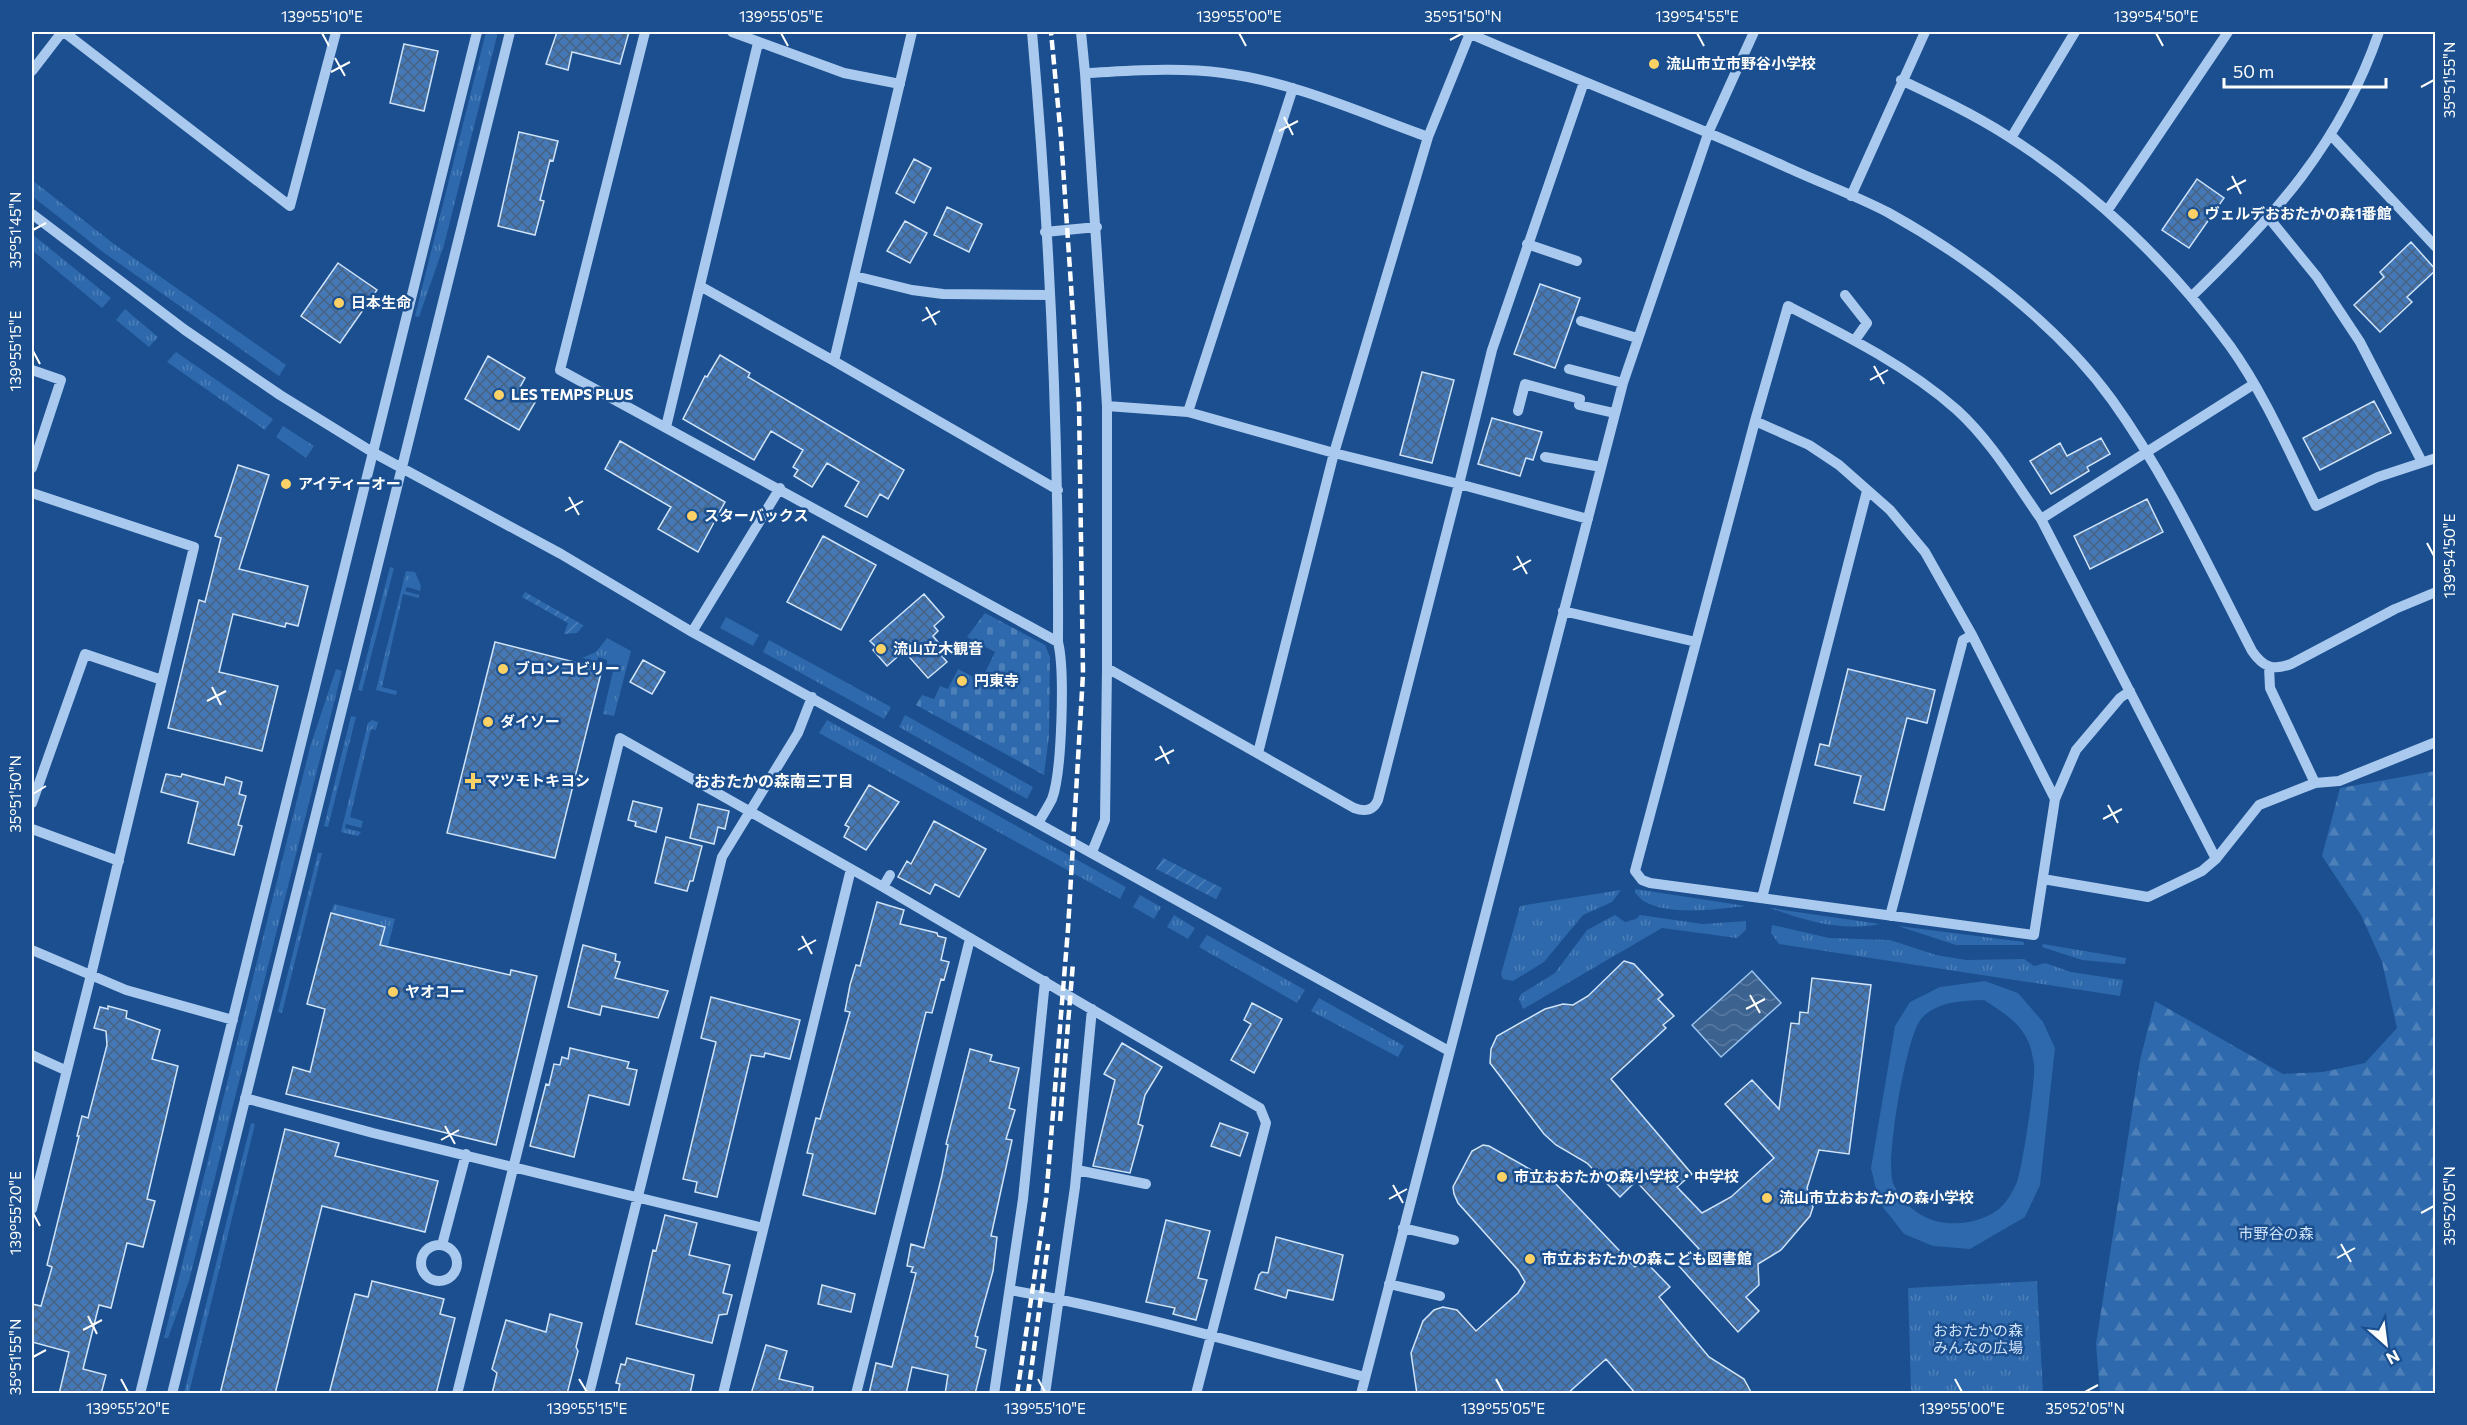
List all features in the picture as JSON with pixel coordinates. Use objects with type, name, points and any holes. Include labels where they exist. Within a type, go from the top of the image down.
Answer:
[{"type":"street","points":[[32,71],[63,32],[290,206],[336,32]]},
{"type":"street","points":[[140,1394],[477,32]]},
{"type":"street","points":[[172,1394],[510,32]]},
{"type":"street","points":[[645,32],[561,370],[1058,642]]},
{"type":"street","points":[[732,32],[844,74],[900,84]]},
{"type":"street","points":[[834,361],[912,32]]},
{"type":"street","points":[[1032,32],[1046,191],[1045,232],[1050,295],[1058,490],[1058,642],[1062,659],[1059,746],[1052,798],[1038,823]]},
{"type":"street","points":[[1081,32],[1097,227],[1107,406],[1107,668],[1104,820],[1092,852]]},
{"type":"street","points":[[1258,753],[1334,453],[1428,137],[1468,32],[1584,82],[1709,131],[1887,212],[1946,247],[2035,317],[2110,398],[2147,453],[2252,651],[2259,661],[2269,668],[2279,668],[2291,663],[2395,609],[2436,592]]},
{"type":"street","points":[[1360,1394],[1614,413],[1637,338],[1709,131],[1754,32]]},
{"type":"street","points":[[1851,196],[1901,80],[1925,32]]},
{"type":"street","points":[[2011,138],[2075,32]]},
{"type":"street","points":[[2107,211],[2228,32]]},
{"type":"street","points":[[2191,297],[2269,218],[2331,135],[2365,71],[2379,32]]},
{"type":"street","points":[[666,427],[758,43]]},
{"type":"street","points":[[1086,73],[1165,69],[1224,73],[1293,88],[1428,137]]},
{"type":"street","points":[[1901,80],[2011,138],[2107,211],[2191,297],[2230,347],[2254,384],[2316,506],[2378,477],[2436,458]]},
{"type":"street","points":[[1107,668],[1354,808],[1362,811],[1375,806],[1492,350],[1584,82]]},
{"type":"street","points":[[1188,412],[1293,88]]},
{"type":"street","points":[[2331,135],[2436,247]]},
{"type":"street","points":[[32,214],[185,330],[280,395],[374,453],[561,554],[692,632],[1449,1051]]},
{"type":"street","points":[[2269,218],[2318,277],[2360,342],[2422,462]]},
{"type":"street","points":[[1045,232],[1097,227]]},
{"type":"street","points":[[1527,244],[1577,261]]},
{"type":"street","points":[[855,276],[912,290],[943,294],[1050,295]]},
{"type":"street","points":[[700,286],[1058,490]]},
{"type":"street","points":[[1845,295],[1867,323],[1855,340]]},
{"type":"street","points":[[2130,691],[2094,726],[2076,750],[2055,799],[2034,935],[1650,883],[1642,880],[1635,871],[1788,306],[1855,340],[1919,380],[1958,412],[1993,451],[2042,519],[2216,859]]},
{"type":"street","points":[[1581,321],[1637,338]]},
{"type":"street","points":[[1569,369],[1623,383]]},
{"type":"street","points":[[32,370],[61,380],[32,468]]},
{"type":"street","points":[[1518,411],[1525,384],[1580,399],[1579,405],[1614,413]]},
{"type":"street","points":[[2042,519],[2254,384]]},
{"type":"street","points":[[1107,406],[1188,412],[1334,453],[1588,519]]},
{"type":"street","points":[[1755,421],[1809,445],[1839,465],[1890,510],[1925,552],[1972,635],[2055,799]]},
{"type":"street","points":[[1545,457],[1601,467]]},
{"type":"street","points":[[692,632],[780,488]]},
{"type":"street","points":[[1762,898],[1868,491]]},
{"type":"street","points":[[32,493],[194,547],[92,975],[65,1070],[32,1209]]},
{"type":"street","points":[[1563,611],[1696,642]]},
{"type":"street","points":[[1890,916],[1963,640],[1972,635]]},
{"type":"street","points":[[32,803],[85,654],[162,680]]},
{"type":"street","points":[[2269,668],[2267,680],[2271,691],[2314,783]]},
{"type":"street","points":[[589,1394],[722,856],[798,733],[812,697]]},
{"type":"street","points":[[457,1394],[620,738],[1045,981],[1260,1108],[1266,1123],[1196,1394]]},
{"type":"street","points":[[2043,879],[2148,897],[2202,871],[2216,859],[2259,805],[2314,783],[2339,781],[2436,742]]},
{"type":"street","points":[[32,829],[119,861]]},
{"type":"street","points":[[723,1394],[851,869]]},
{"type":"street","points":[[883,888],[890,875]]},
{"type":"street","points":[[856,1394],[970,939]]},
{"type":"street","points":[[32,950],[152,998],[233,1020]]},
{"type":"street","points":[[994,1394],[1023,1199],[1045,981]]},
{"type":"street","points":[[1045,1394],[1077,1170],[1092,1009]]},
{"type":"street","points":[[32,1055],[65,1070]]},
{"type":"street","points":[[245,1098],[373,1133],[514,1165],[763,1228]]},
{"type":"street","points":[[442,1245],[466,1154]]},
{"type":"street","points":[[1077,1170],[1146,1184]]},
{"type":"street","points":[[1403,1228],[1454,1240]]},
{"type":"street","points":[[1389,1284],[1440,1296]]},
{"type":"street","points":[[1010,1290],[1059,1299],[1211,1335],[1365,1377]]},
{"type":"green space","points":[[486,32],[498,32],[444,245],[419,317],[415,316]]},
{"type":"green space","points":[[32,180],[114,244],[286,365],[279,376],[103,252],[32,196]]},
{"type":"green space","points":[[32,234],[111,298],[102,308],[32,250]]},
{"type":"green space","points":[[125,309],[158,337],[149,347],[116,320]]},
{"type":"green space","points":[[176,352],[273,419],[265,430],[167,362]]},
{"type":"green space","points":[[283,426],[314,446],[306,458],[276,437]]},
{"type":"green space","points":[[390,567],[394,568],[362,691],[358,690]]},
{"type":"green space","points":[[406,571],[415,572],[421,586],[420,591],[407,587],[405,591],[419,595],[419,598],[403,594],[382,687],[397,691],[396,695],[376,690]]},
{"type":"green space","points":[[525,592],[584,625],[577,633],[564,634],[568,623],[522,597]]},
{"type":"green space","points":[[985,613],[1045,645],[1050,657],[1049,736],[1044,775],[916,705],[922,695],[934,699],[940,686],[948,689],[958,669],[981,681],[995,652],[967,637]]},
{"type":"green space","points":[[726,617],[759,635],[753,646],[720,628]]},
{"type":"green space","points":[[607,638],[631,651],[614,716],[603,714],[613,671],[607,669],[607,660],[598,657],[597,661],[582,658],[596,652]]},
{"type":"green space","points":[[769,640],[891,707],[884,719],[763,652]]},
{"type":"green space","points":[[336,669],[342,671],[189,1281],[168,1338],[164,1338],[310,747]]},
{"type":"green space","points":[[905,715],[1033,787],[1027,799],[899,727]]},
{"type":"green space","points":[[351,716],[356,717],[328,827],[324,826]]},
{"type":"green space","points":[[372,720],[378,722],[376,730],[371,729],[350,817],[363,821],[361,828],[346,824],[345,828],[361,832],[358,836],[341,832],[368,723]]},
{"type":"green space","points":[[827,720],[1126,887],[1120,899],[819,733]]},
{"type":"green space","name":"市野谷の森","points":[[2435,771],[2435,1393],[2100,1393],[2096,1344],[2140,1060],[2155,1001],[2283,1074],[2323,1072],[2365,1063],[2397,1028],[2382,962],[2361,915],[2322,856],[2340,788]]},
{"type":"green space","points":[[318,853],[322,853],[282,1013],[278,1012]]},
{"type":"green space","points":[[1163,858],[1222,888],[1216,899],[1156,869]]},
{"type":"green space","points":[[1635,889],[1746,906],[1722,909],[1668,909],[1644,901],[1635,893]]},
{"type":"green space","points":[[1621,890],[1612,902],[1583,915],[1544,962],[1513,981],[1503,979],[1501,974],[1520,906]]},
{"type":"green space","points":[[1140,895],[1161,907],[1154,919],[1133,907]]},
{"type":"green space","points":[[334,904],[395,919],[388,946],[380,944],[384,927],[331,913]]},
{"type":"green space","points":[[1770,908],[1880,924],[1852,927],[1824,924]]},
{"type":"green space","points":[[1174,915],[1195,928],[1188,939],[1167,927]]},
{"type":"green space","points":[[1615,915],[1625,922],[1636,919],[1640,915],[1703,924],[1746,921],[1746,930],[1737,938],[1662,928],[1523,1009],[1519,999],[1521,994],[1555,973],[1587,930]]},
{"type":"green space","points":[[1772,925],[1829,938],[1890,940],[1936,955],[1966,960],[2024,959],[2034,966],[2045,963],[2071,972],[2123,980],[2120,996],[1779,944],[1771,933]]},
{"type":"green space","points":[[1898,926],[2024,942],[2024,945],[1956,945]]},
{"type":"green space","points":[[1207,935],[1305,990],[1297,1003],[1199,947]]},
{"type":"green space","points":[[2043,944],[2126,958],[2125,964],[2082,960],[2042,947]]},
{"type":"green space","points":[[1985,981],[2018,993],[2043,1022],[2055,1048],[2040,1185],[2025,1217],[1970,1249],[1933,1246],[1904,1234],[1879,1202],[1871,1168],[1895,1026],[1910,1002],[1940,987]],"holes":[[[1984,1000],[2009,1017],[2019,1027],[2031,1048],[2034,1065],[2031,1105],[2019,1174],[2016,1185],[2007,1200],[1990,1215],[1965,1223],[1940,1222],[1918,1213],[1906,1203],[1893,1183],[1891,1171],[1894,1127],[1903,1073],[1915,1030],[1927,1013],[1942,1005]]]},
{"type":"green space","points":[[1319,998],[1404,1046],[1398,1057],[1311,1011]]},
{"type":"green space","points":[[251,1123],[255,1124],[189,1393],[184,1393]]},
{"type":"green space","name":"おおたかの森 みんなの広場","points":[[2037,1281],[2043,1393],[1911,1393],[1908,1288]]},
{"type":"water","points":[[1752,971],[1781,1003],[1721,1057],[1692,1025]]},
{"type":"building","points":[[557,32],[629,32],[620,64],[572,52],[568,70],[546,64]]},
{"type":"building","points":[[404,44],[438,51],[424,111],[390,103]]},
{"type":"building","points":[[519,132],[558,141],[553,161],[550,160],[540,200],[544,201],[535,235],[498,226]]},
{"type":"building","points":[[914,159],[931,168],[914,203],[896,193]]},
{"type":"building","name":"ヴェルデおおたかの森1番館","points":[[2197,179],[2224,198],[2189,248],[2162,230]]},
{"type":"building","points":[[947,207],[982,224],[969,252],[934,235]]},
{"type":"building","points":[[905,221],[927,233],[910,263],[887,251]]},
{"type":"building","points":[[2411,242],[2436,270],[2407,297],[2412,302],[2380,332],[2354,305],[2384,277],[2380,272]]},
{"type":"building","name":"日本生命","points":[[338,263],[377,290],[340,343],[301,316]]},
{"type":"building","points":[[1540,284],[1580,298],[1555,368],[1514,354]]},
{"type":"building","points":[[720,355],[750,373],[748,377],[904,470],[888,499],[880,494],[867,517],[845,506],[859,482],[827,463],[812,487],[794,476],[798,470],[793,467],[803,450],[771,431],[754,460],[683,419],[705,376],[707,377]]},
{"type":"building","name":"LES TEMPS PLUS","points":[[488,356],[525,378],[519,389],[537,399],[519,430],[465,399]]},
{"type":"building","points":[[1422,372],[1454,380],[1432,463],[1400,455]]},
{"type":"building","points":[[2374,401],[2391,433],[2320,470],[2303,438]]},
{"type":"building","points":[[1492,418],[1542,432],[1533,460],[1526,458],[1520,476],[1478,464]]},
{"type":"building","points":[[2101,438],[2110,454],[2087,467],[2089,471],[2051,494],[2030,461],[2060,443],[2067,456]]},
{"type":"building","points":[[620,441],[725,502],[698,552],[658,529],[671,507],[605,469]]},
{"type":"building","points":[[238,465],[269,475],[239,569],[308,586],[298,626],[286,623],[285,627],[233,614],[219,672],[278,686],[262,751],[168,728],[199,600],[205,602],[221,538],[215,536]]},
{"type":"building","points":[[2147,499],[2163,532],[2090,569],[2074,536]]},
{"type":"building","points":[[823,536],[876,565],[841,630],[787,602]]},
{"type":"building","points":[[924,594],[944,617],[934,626],[938,631],[933,636],[946,652],[942,656],[947,662],[928,678],[904,651],[887,666],[873,650],[876,647],[870,641]]},
{"type":"building","points":[[495,642],[602,669],[555,858],[447,833]]},
{"type":"building","points":[[643,660],[665,672],[652,694],[630,682]]},
{"type":"building","points":[[1848,669],[1935,690],[1927,723],[1907,718],[1884,810],[1854,803],[1861,776],[1815,765],[1820,744],[1829,746]]},
{"type":"building","points":[[166,774],[181,777],[182,774],[224,785],[226,777],[242,782],[239,794],[246,796],[238,825],[242,826],[234,855],[188,843],[198,802],[161,792]]},
{"type":"building","points":[[869,785],[899,802],[866,850],[844,837],[849,827],[845,825]]},
{"type":"building","points":[[633,801],[662,808],[656,832],[635,826],[636,822],[628,820]]},
{"type":"building","points":[[698,804],[729,811],[725,829],[718,827],[714,844],[690,838]]},
{"type":"building","points":[[934,821],[986,849],[959,897],[935,884],[930,894],[898,877],[907,861],[911,864]]},
{"type":"building","points":[[666,837],[702,846],[693,881],[690,881],[687,891],[655,883]]},
{"type":"building","points":[[877,902],[904,910],[900,924],[937,933],[938,936],[946,938],[941,960],[949,962],[944,980],[941,979],[932,1013],[926,1012],[875,1214],[803,1195],[813,1154],[807,1153],[816,1118],[820,1119],[850,1012],[845,1011],[850,985],[856,965],[860,966]]},
{"type":"building","points":[[331,913],[385,927],[380,945],[510,975],[511,970],[537,976],[496,1145],[286,1094],[293,1067],[310,1072],[325,1009],[307,1004]]},
{"type":"building","points":[[583,945],[616,954],[615,961],[620,962],[615,978],[668,991],[658,1018],[602,1006],[600,1015],[568,1007]]},
{"type":"building","points":[[1624,961],[1634,964],[1663,995],[1658,999],[1674,1016],[1663,1025],[1666,1028],[1611,1079],[1692,1174],[1677,1187],[1702,1213],[1731,1197],[1774,1158],[1725,1104],[1752,1080],[1779,1109],[1791,1023],[1799,1024],[1800,1012],[1808,1013],[1812,978],[1871,985],[1849,1154],[1819,1150],[1807,1188],[1813,1207],[1810,1216],[1781,1250],[1758,1264],[1759,1285],[1746,1297],[1759,1311],[1738,1332],[1679,1266],[1699,1249],[1636,1181],[1620,1197],[1587,1163],[1556,1145],[1544,1134],[1490,1063],[1491,1049],[1497,1036],[1545,1009],[1563,1004],[1573,1005],[1588,996]]},
{"type":"building","points":[[711,997],[800,1020],[790,1059],[765,1053],[764,1057],[751,1055],[717,1197],[695,1192],[697,1182],[683,1179],[716,1042],[701,1038]]},
{"type":"building","points":[[1252,1003],[1282,1019],[1254,1073],[1231,1060],[1251,1024],[1244,1020]]},
{"type":"building","points":[[108,1006],[127,1011],[126,1018],[160,1030],[152,1059],[178,1066],[147,1199],[155,1201],[143,1247],[127,1243],[111,1308],[99,1305],[83,1369],[106,1375],[101,1394],[59,1394],[69,1352],[32,1342],[32,1304],[41,1306],[52,1267],[47,1265],[79,1136],[77,1136],[82,1116],[88,1118],[107,1045],[106,1031],[94,1028],[100,1007],[108,1009]]},
{"type":"building","points":[[1122,1043],[1162,1067],[1145,1095],[1138,1124],[1143,1126],[1130,1173],[1093,1166],[1115,1080],[1104,1074]]},
{"type":"building","points":[[570,1048],[629,1062],[627,1068],[637,1070],[629,1105],[589,1095],[574,1157],[530,1146],[546,1084],[549,1085],[554,1064],[560,1065],[562,1057],[568,1059]]},
{"type":"building","points":[[970,1049],[992,1055],[990,1061],[1019,1068],[1009,1108],[1015,1110],[1006,1139],[1012,1140],[991,1236],[997,1237],[993,1271],[975,1336],[978,1337],[976,1347],[986,1350],[975,1394],[945,1394],[948,1375],[912,1367],[906,1394],[869,1394],[876,1363],[892,1367],[916,1273],[911,1272],[913,1267],[907,1266],[911,1244],[924,1248],[942,1175],[948,1145],[946,1144]]},
{"type":"building","points":[[1220,1123],[1248,1133],[1240,1156],[1211,1146]]},
{"type":"building","points":[[285,1129],[339,1143],[335,1156],[438,1181],[425,1232],[322,1206],[275,1394],[220,1394]]},
{"type":"building","points":[[1483,1145],[1489,1146],[1556,1184],[1635,1267],[1644,1260],[1670,1287],[1659,1297],[1709,1357],[1744,1379],[1752,1394],[1636,1394],[1606,1359],[1567,1394],[1417,1394],[1411,1353],[1423,1321],[1434,1310],[1443,1307],[1457,1310],[1476,1331],[1518,1293],[1525,1282],[1518,1270],[1458,1203],[1454,1194],[1453,1187],[1472,1151]]},
{"type":"building","points":[[665,1215],[697,1223],[689,1255],[730,1265],[723,1293],[732,1295],[727,1314],[719,1315],[712,1343],[636,1324],[653,1250],[656,1251]]},
{"type":"building","points":[[1166,1220],[1210,1231],[1198,1278],[1207,1280],[1196,1320],[1173,1314],[1175,1308],[1146,1302]]},
{"type":"building","points":[[1276,1237],[1343,1255],[1333,1300],[1288,1290],[1286,1298],[1255,1289],[1259,1275],[1262,1272],[1268,1273]]},
{"type":"building","points":[[372,1281],[444,1299],[440,1314],[455,1318],[436,1394],[329,1394],[355,1294],[368,1297]]},
{"type":"building","points":[[822,1285],[855,1294],[851,1312],[818,1304]]},
{"type":"building","points":[[550,1314],[582,1323],[576,1347],[578,1351],[567,1394],[492,1394],[497,1373],[492,1369],[506,1320],[546,1332]]},
{"type":"building","points":[[766,1345],[787,1351],[779,1379],[813,1387],[812,1394],[751,1394]]},
{"type":"building","points":[[627,1358],[694,1375],[690,1394],[618,1394],[620,1384],[616,1383],[621,1364],[625,1365]]},
{"type":"railway","points":[[1017,1394],[1046,1199],[1068,929],[1083,674],[1079,404],[1061,137],[1051,32]]},
{"type":"railway","points":[[1060,1121],[1073,963]]},
{"type":"railway","points":[[1028,1394],[1048,1244]]},
{"type":"place","name":"流山市立市野谷小学校","points":[[1654,64]]},
{"type":"place","name":"ヴェルデおおたかの森1番館","points":[[2193,214]]},
{"type":"place","name":"日本生命","points":[[339,303]]},
{"type":"place","name":"LES TEMPS PLUS","points":[[499,395]]},
{"type":"place","name":"アイティーオー","points":[[286,484]]},
{"type":"place","name":"スターバックス","points":[[692,516]]},
{"type":"place","name":"流山立木観音","points":[[881,649]]},
{"type":"place","name":"ブロンコビリー","points":[[503,669]]},
{"type":"place","name":"円東寺","points":[[962,681]]},
{"type":"place","name":"ダイソー","points":[[488,722]]},
{"type":"place","name":"マツモトキヨシ","points":[[473,781]]},
{"type":"place","name":"ヤオコー","points":[[393,992]]},
{"type":"place","name":"市立おおたかの森小学校・中学校","points":[[1502,1177]]},
{"type":"place","name":"流山市立おおたかの森小学校","points":[[1767,1198]]},
{"type":"place","name":"市立おおたかの森こども図書館","points":[[1530,1259]]},
{"type":"district","name":"おおたかの森南三丁目","points":[[774,781]]}]
